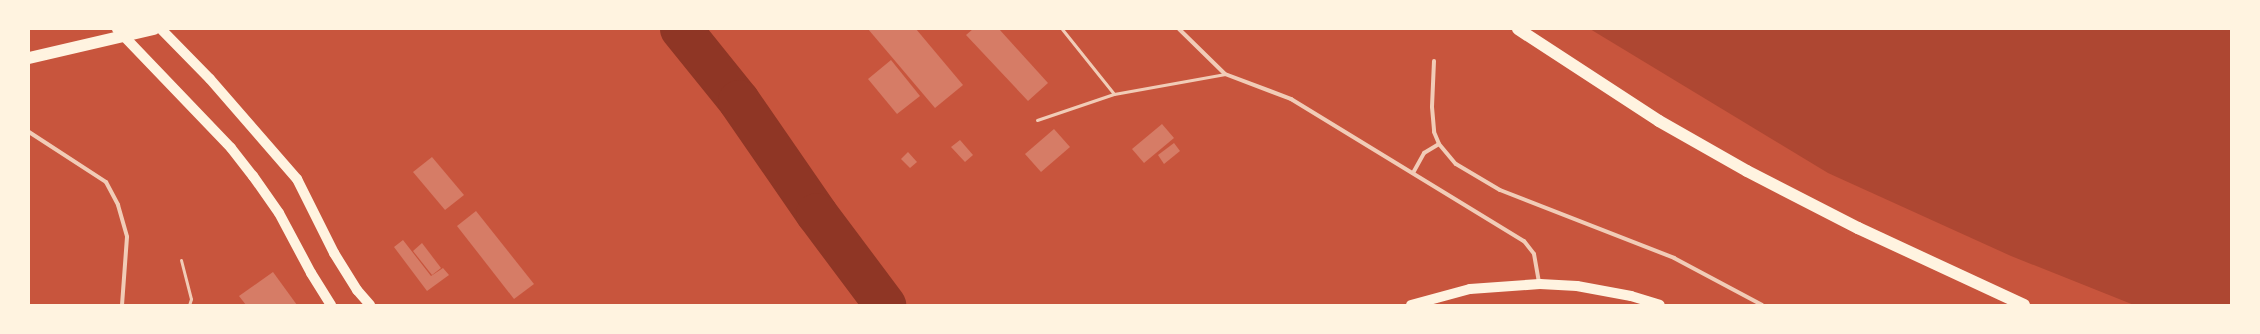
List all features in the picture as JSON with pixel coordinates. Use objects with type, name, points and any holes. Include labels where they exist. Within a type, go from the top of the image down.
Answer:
[{"type":"highway","points":[[29,58],[154,29]]},
{"type":"highway","points":[[1518,29],[1658,121],[1747,171],[1858,228],[2024,305]]},
{"type":"main road","points":[[117,29],[231,148],[253,176],[279,213],[311,273],[332,305]]},
{"type":"main road","points":[[161,29],[210,79],[296,179],[334,253],[358,290],[370,305]]},
{"type":"main road","points":[[1411,305],[1470,290],[1540,284],[1577,286],[1631,296],[1660,305]]},
{"type":"street","points":[[1179,29],[1225,74],[1291,99],[1524,241],[1534,254],[1540,284]]},
{"type":"street","points":[[1434,61],[1432,107],[1434,132],[1439,144],[1456,164],[1500,190],[1674,258],[1762,305]]},
{"type":"street","points":[[29,132],[106,182],[118,205],[127,237],[122,305]]},
{"type":"street","points":[[1413,173],[1424,153],[1439,144]]},
{"type":"lane","points":[[1062,29],[1114,94]]},
{"type":"lane","points":[[1037,120],[1114,94],[1225,74]]},
{"type":"lane","points":[[181,260],[191,299],[189,305]]},
{"type":"shaded area","points":[[1590,29],[2231,29],[2231,305],[2134,305],[2011,256],[1828,173]]},
{"type":"building","points":[[868,29],[916,29],[963,85],[935,108]]},
{"type":"building","points":[[973,29],[999,29],[1048,83],[1028,101],[966,35]]},
{"type":"building","points":[[891,60],[920,96],[897,114],[868,79]]},
{"type":"building","points":[[1162,124],[1174,138],[1144,163],[1132,149]]},
{"type":"building","points":[[1054,129],[1070,147],[1041,172],[1025,154]]},
{"type":"building","points":[[960,140],[973,155],[965,162],[951,147]]},
{"type":"building","points":[[1174,143],[1180,151],[1164,164],[1158,155]]},
{"type":"building","points":[[908,152],[917,162],[910,168],[901,159]]},
{"type":"building","points":[[432,157],[464,195],[445,210],[413,172]]},
{"type":"building","points":[[476,211],[534,284],[514,299],[457,226]]},
{"type":"building","points":[[403,240],[431,276],[443,268],[449,275],[427,291],[394,247]]},
{"type":"building","points":[[422,243],[441,268],[432,275],[413,251]]},
{"type":"building","points":[[273,272],[297,305],[246,305],[239,296]]},
{"type":"waterway","points":[[681,29],[739,101],[817,214],[885,305]]}]
